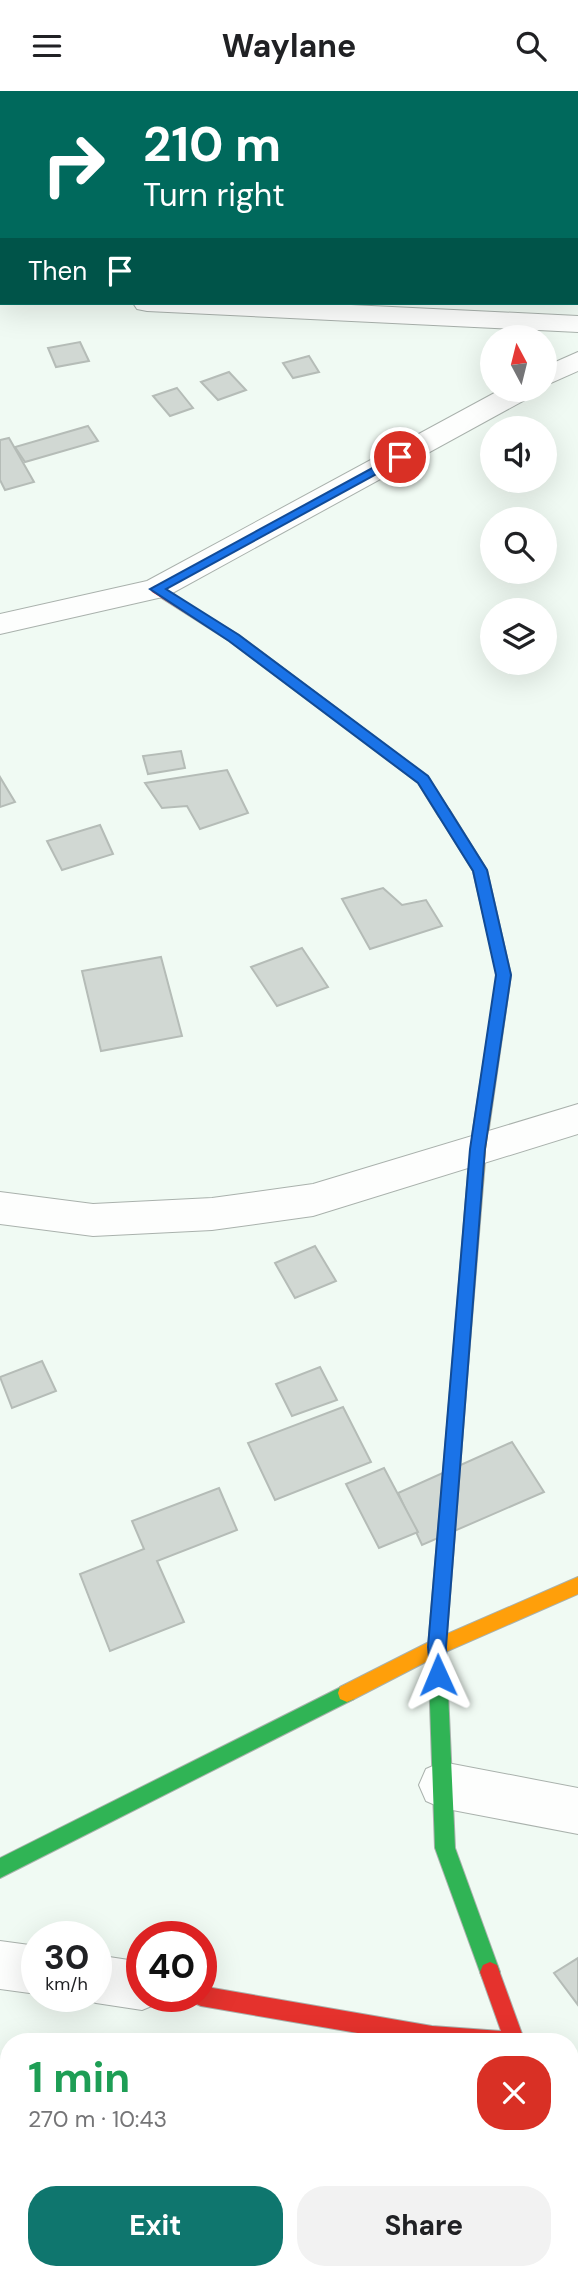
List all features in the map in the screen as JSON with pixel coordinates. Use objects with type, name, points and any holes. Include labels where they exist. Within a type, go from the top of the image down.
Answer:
[{"type":"street","points":[[188,305],[578,324]]},
{"type":"street","points":[[557,371],[578,360]]},
{"type":"street","points":[[0,624],[156,589],[498,403]]},
{"type":"street","points":[[156,589],[234,638],[423,780],[480,870],[504,975],[478,1149],[437,1647],[445,1848],[512,2033]]},
{"type":"street","points":[[0,1208],[93,1220],[225,1212],[313,1200],[578,1119]]},
{"type":"street","points":[[0,1868],[437,1647],[578,1585]]},
{"type":"street","points":[[442,1785],[578,1811]]},
{"type":"street","points":[[0,1965],[21,1968]]},
{"type":"street","points":[[217,1999],[415,2033]]},
{"type":"building","points":[[80,342],[89,361],[56,367],[48,348]]},
{"type":"building","points":[[309,356],[319,372],[293,378],[283,363]]},
{"type":"building","points":[[229,372],[246,390],[218,400],[201,382]]},
{"type":"building","points":[[177,388],[193,408],[170,416],[153,396]]},
{"type":"building","points":[[88,426],[98,441],[25,462],[15,447]]},
{"type":"building","points":[[9,438],[34,482],[5,490],[0,480],[0,440]]},
{"type":"building","points":[[181,751],[185,768],[148,774],[143,756]]},
{"type":"building","points":[[227,770],[248,813],[200,829],[187,806],[162,808],[145,783]]},
{"type":"building","points":[[0,777],[15,802],[0,807]]},
{"type":"building","points":[[100,825],[113,854],[62,870],[47,841]]},
{"type":"building","points":[[383,888],[402,905],[426,900],[442,926],[370,949],[342,899]]},
{"type":"building","points":[[302,948],[328,987],[277,1006],[251,967]]},
{"type":"building","points":[[161,957],[182,1036],[101,1051],[82,971]]},
{"type":"building","points":[[315,1246],[336,1281],[295,1298],[275,1263]]},
{"type":"building","points":[[42,1361],[56,1391],[12,1408],[0,1377]]},
{"type":"building","points":[[320,1367],[337,1400],[292,1416],[276,1384]]},
{"type":"building","points":[[343,1407],[371,1462],[275,1500],[248,1443]]},
{"type":"building","points":[[512,1442],[544,1492],[422,1545],[398,1493]]},
{"type":"building","points":[[384,1468],[418,1532],[379,1548],[346,1484]]},
{"type":"building","points":[[219,1488],[237,1530],[157,1561],[184,1622],[110,1651],[80,1574],[144,1549],[132,1521]]},
{"type":"building","points":[[578,1958],[578,2005],[554,1973]]},
{"type":"traffic: fast","points":[[460,1367],[437,1647],[445,1848],[490,1972]]},
{"type":"traffic: fast","points":[[0,1868],[347,1693]]},
{"type":"traffic: slow","points":[[444,813],[480,870],[504,975],[478,1149],[460,1367]]},
{"type":"traffic: slow","points":[[347,1693],[437,1647],[578,1585]]},
{"type":"traffic: jam","points":[[156,589],[234,638],[423,780],[444,813]]},
{"type":"traffic: jam","points":[[490,1972],[512,2033]]},
{"type":"traffic: jam","points":[[217,1999],[415,2033]]},
{"type":"route","points":[[400,457],[156,589],[234,638],[423,780],[480,870],[504,975],[478,1149],[437,1647],[438,1675]]}]
